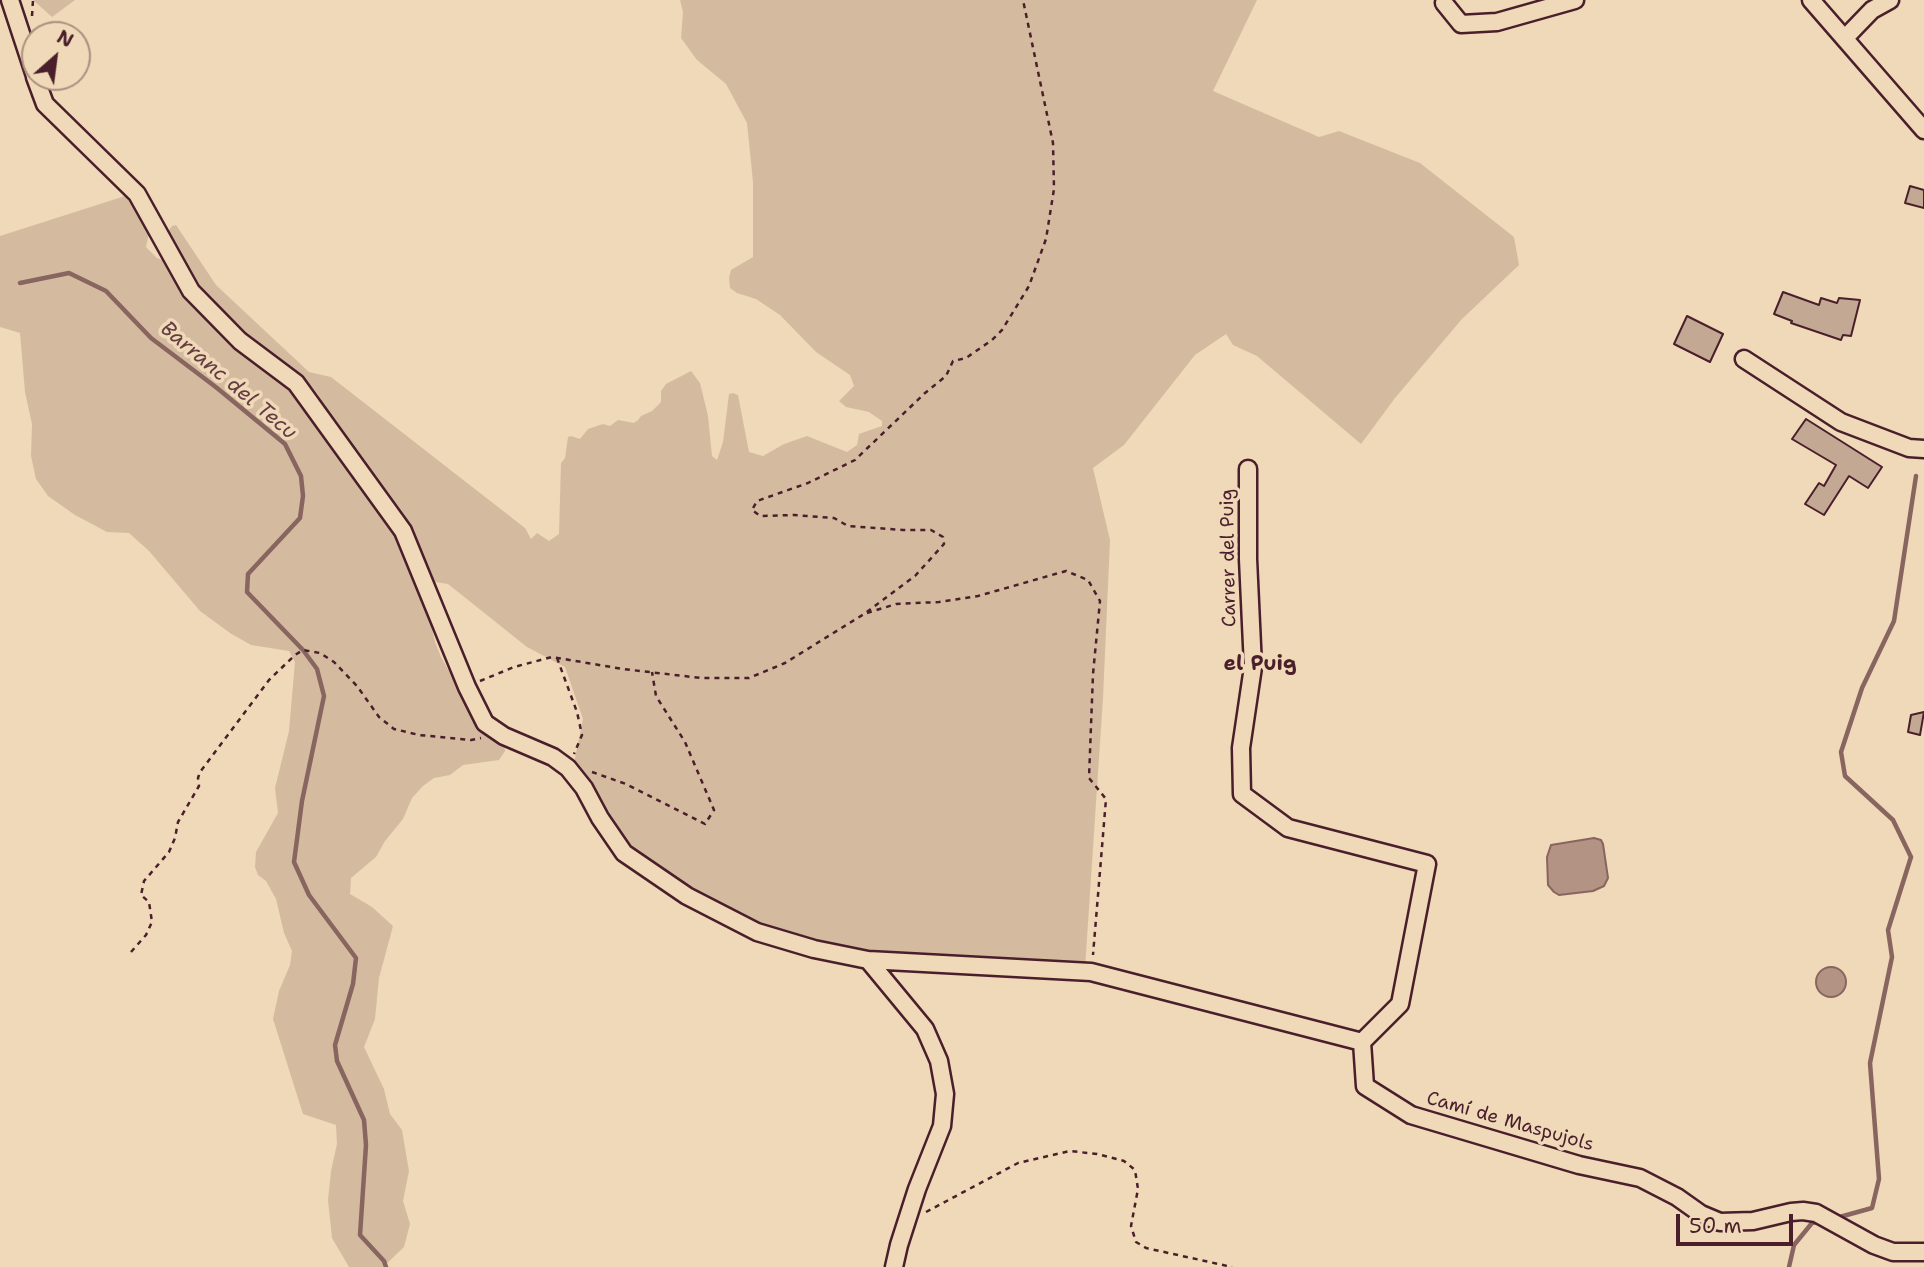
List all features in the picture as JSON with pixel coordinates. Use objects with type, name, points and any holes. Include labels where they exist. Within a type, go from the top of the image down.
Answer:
[{"type":"street","points":[[10,0],[21,33]]},
{"type":"street","points":[[1444,3],[1461,24],[1497,22],[1575,0]]},
{"type":"street","points":[[1811,0],[1924,130]]},
{"type":"street","points":[[1845,38],[1872,10],[1890,0]]},
{"type":"street","points":[[40,91],[45,104],[137,194],[191,291],[240,341],[296,383],[402,531],[467,687],[485,723],[568,768],[624,853],[687,896],[757,933],[814,949],[868,960],[1091,972],[1362,1042]]},
{"type":"street","points":[[1744,359],[1840,422],[1909,448],[1924,449]]},
{"type":"street","name":"Carrer del Puig","points":[[1248,469],[1248,559],[1253,667],[1241,748],[1242,794],[1288,828],[1427,864],[1400,1004],[1362,1042]]},
{"type":"street","points":[[868,960],[925,1029],[939,1061],[945,1094],[942,1126],[905,1226],[894,1267]]},
{"type":"street","name":"Camí de Maspujols","points":[[1362,1042],[1365,1086],[1411,1115],[1580,1165],[1640,1178],[1677,1197],[1700,1214],[1720,1222],[1753,1221],[1803,1211],[1816,1213],[1874,1245],[1893,1252],[1924,1252]]},
{"type":"path","points":[[467,687],[514,667],[557,658],[701,678],[749,678],[785,663],[863,614],[915,576],[944,544],[943,537],[931,530],[848,526],[834,518],[794,514],[760,516],[752,510],[757,500],[808,483],[855,460],[946,376],[953,361],[973,355],[997,335],[1029,286],[1046,239],[1054,189],[1054,166],[1053,143],[1024,0]]},
{"type":"path","points":[[863,614],[896,604],[939,602],[978,596],[1066,571],[1088,580],[1100,601],[1093,674],[1089,778],[1106,799],[1091,972]]},
{"type":"path","points":[[131,952],[146,935],[152,922],[149,902],[141,895],[144,881],[169,852],[178,822],[199,786],[200,772],[269,680],[303,650],[320,653],[334,662],[357,686],[379,717],[394,729],[419,735],[471,740],[489,736],[495,729]]},
{"type":"path","points":[[557,658],[577,712],[582,735],[570,765],[559,761]]},
{"type":"path","points":[[592,773],[626,784],[705,824],[714,810],[685,742],[656,696],[652,672]]},
{"type":"path","points":[[905,1226],[1018,1163],[1070,1151],[1124,1161],[1135,1170],[1138,1189],[1131,1226],[1136,1242],[1146,1248],[1232,1267]]},
{"type":"shaded area","points":[[33,0],[75,0],[52,17]]},
{"type":"shaded area","points":[[680,0],[1257,0],[1213,91],[1319,137],[1339,131],[1420,163],[1514,237],[1519,265],[1462,319],[1395,398],[1361,444],[1257,356],[1233,345],[1226,334],[1195,355],[1124,445],[1093,468],[1110,540],[1103,698],[1085,968],[856,953],[757,926],[690,888],[629,847],[574,763],[583,719],[565,667],[527,647],[448,584],[435,582],[414,536],[331,428],[319,396],[310,385],[270,359],[200,296],[167,233],[176,225],[216,285],[309,372],[331,377],[525,528],[531,539],[537,533],[549,541],[559,534],[561,463],[565,458],[568,437],[580,439],[588,429],[603,424],[610,426],[618,420],[634,423],[661,402],[661,391],[666,384],[691,371],[700,383],[708,416],[712,456],[717,460],[723,442],[729,394],[733,393],[738,395],[749,452],[763,456],[784,444],[807,436],[847,452],[857,445],[859,434],[882,426],[882,421],[869,412],[846,407],[839,401],[854,386],[850,375],[816,352],[780,315],[756,299],[730,288],[731,270],[753,257],[753,182],[747,123],[726,84],[697,60],[681,38],[683,12]]},
{"type":"shaded area","points":[[125,196],[145,221],[149,233],[146,247],[172,267],[190,299],[234,348],[291,388],[396,534],[428,612],[441,657],[476,719],[504,743],[505,751],[499,760],[463,765],[450,775],[434,778],[423,786],[412,798],[403,819],[376,857],[351,878],[350,894],[372,907],[393,926],[379,978],[375,1019],[364,1047],[384,1089],[390,1114],[402,1130],[409,1171],[403,1201],[410,1224],[404,1247],[383,1267],[349,1267],[332,1238],[328,1200],[337,1144],[336,1125],[303,1114],[273,1019],[292,951],[284,933],[276,899],[255,867],[256,852],[278,813],[275,788],[289,731],[295,662],[289,651],[251,645],[230,633],[200,611],[149,551],[129,533],[107,532],[75,515],[48,496],[36,479],[31,456],[32,424],[25,392],[20,333],[0,327],[0,236]]},
{"type":"shaded area","points":[[1594,838],[1601,840],[1603,844],[1608,878],[1604,886],[1593,891],[1559,895],[1554,892],[1548,885],[1547,857],[1551,845]]},
{"type":"shaded area","points":[[1831,967],[1842,971],[1846,982],[1842,993],[1831,997],[1820,993],[1816,982],[1820,971]]},
{"type":"building","points":[[1910,186],[1924,190],[1924,208],[1905,203]]},
{"type":"building","points":[[1783,292],[1819,305],[1821,298],[1837,303],[1839,298],[1860,300],[1851,336],[1843,335],[1841,340],[1791,323],[1792,321],[1774,314]]},
{"type":"building","points":[[1687,316],[1723,334],[1710,362],[1674,344]]},
{"type":"building","points":[[1806,419],[1882,467],[1868,488],[1849,476],[1824,515],[1805,504],[1819,483],[1824,486],[1836,465],[1792,439]]},
{"type":"building","points":[[1924,712],[1920,735],[1908,732],[1911,715]]},
{"type":"waterway","name":"Barranc del Tecu","points":[[20,283],[69,273],[106,291],[151,338],[285,444],[301,476],[303,496],[300,518],[248,574],[247,592],[303,650],[317,669],[324,696],[302,801],[294,862],[309,895],[356,958],[353,984],[335,1045],[337,1061],[364,1120],[366,1145],[360,1235],[384,1261],[386,1267]]},
{"type":"waterway","points":[[1836,1218],[1872,1208],[1879,1179],[1870,1063],[1892,957],[1888,930],[1911,857],[1893,820],[1845,776],[1841,752],[1862,688],[1894,621],[1916,476]]},
{"type":"waterway","points":[[1789,1267],[1794,1245],[1812,1223],[1821,1221]]},
{"type":"district","name":"el Puig","points":[[1260,665]]}]
